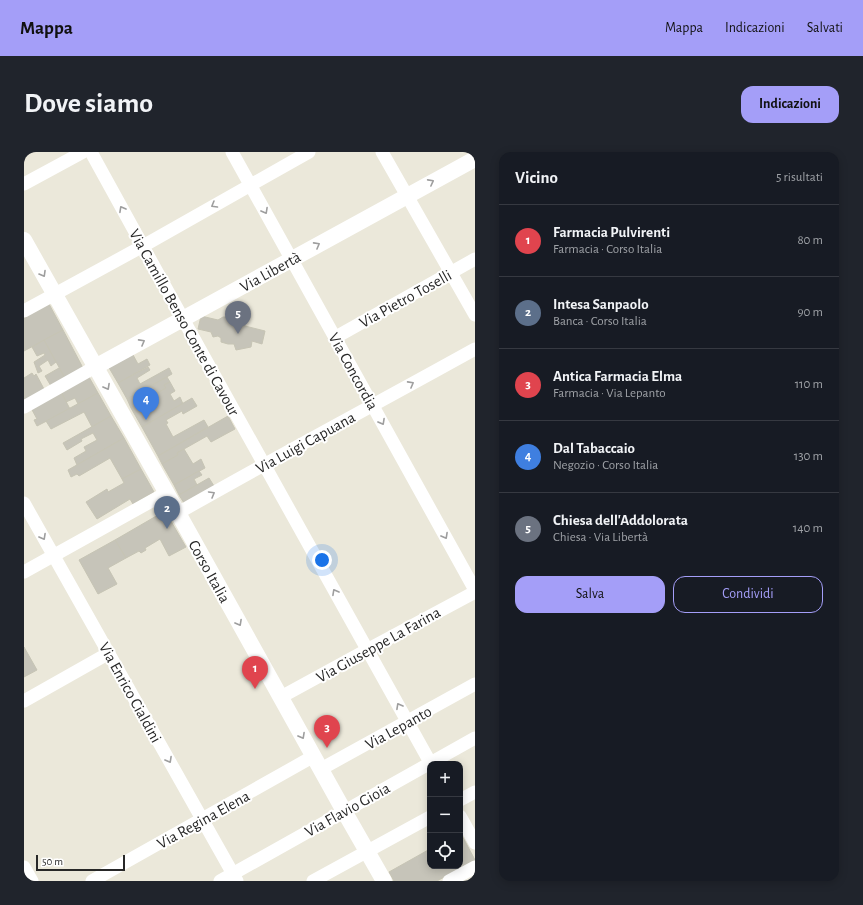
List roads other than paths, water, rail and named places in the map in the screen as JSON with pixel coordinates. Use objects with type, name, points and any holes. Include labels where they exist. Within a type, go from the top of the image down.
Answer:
[{"type":"street","points":[[24,184],[84,152]]},
{"type":"street","name":"Via Camillo Benso Conte di Cavour","points":[[91,152],[430,761]]},
{"type":"street","name":"Via Concordia","points":[[232,152],[336,337],[475,591]]},
{"type":"street","points":[[24,311],[143,246],[250,184],[309,152]]},
{"type":"street","points":[[382,152],[475,315]]},
{"type":"street","name":"Via Libertà","points":[[24,407],[407,195],[475,159]]},
{"type":"street","name":"Corso Italia","points":[[24,240],[281,697],[366,852],[384,881]]},
{"type":"street","name":"Via Pietro Toselli","points":[[336,337],[475,260]]},
{"type":"street","name":"Via Luigi Capuana","points":[[178,513],[264,464],[373,406],[475,349]]},
{"type":"street","points":[[24,572],[166,493]]},
{"type":"street","name":"Via Enrico Cialdini","points":[[24,503],[235,877]]},
{"type":"street","name":"Via Giuseppe La Farina","points":[[281,697],[475,591]]},
{"type":"street","points":[[24,701],[109,653]]},
{"type":"street","name":"Via Lepanto","points":[[317,763],[407,721],[475,684]]},
{"type":"street","name":"Via Flavio Gioia","points":[[435,761],[475,738]]},
{"type":"street","name":"Via Regina Elena","points":[[92,881],[202,819],[317,763]]},
{"type":"street","name":"Via Flavio Gioia","points":[[220,881],[235,877],[344,811],[427,765]]},
{"type":"street","points":[[463,798],[475,792]]},
{"type":"street","points":[[313,881],[427,819]]},
{"type":"street","points":[[463,821],[475,843]]},
{"type":"street","points":[[24,867],[32,881]]},
{"type":"street","points":[[449,881],[475,867]]},
{"type":"place","name":"Chiesa dell'Addolorata","points":[[238,334]]},
{"type":"place","name":"Dal Tabaccaio","points":[[146,420]]},
{"type":"place","name":"Intesa Sanpaolo","points":[[167,529]]},
{"type":"place","name":"Farmacia Pulvirenti","points":[[255,689]]},
{"type":"place","name":"Antica Farmacia Elma","points":[[327,748]]}]
